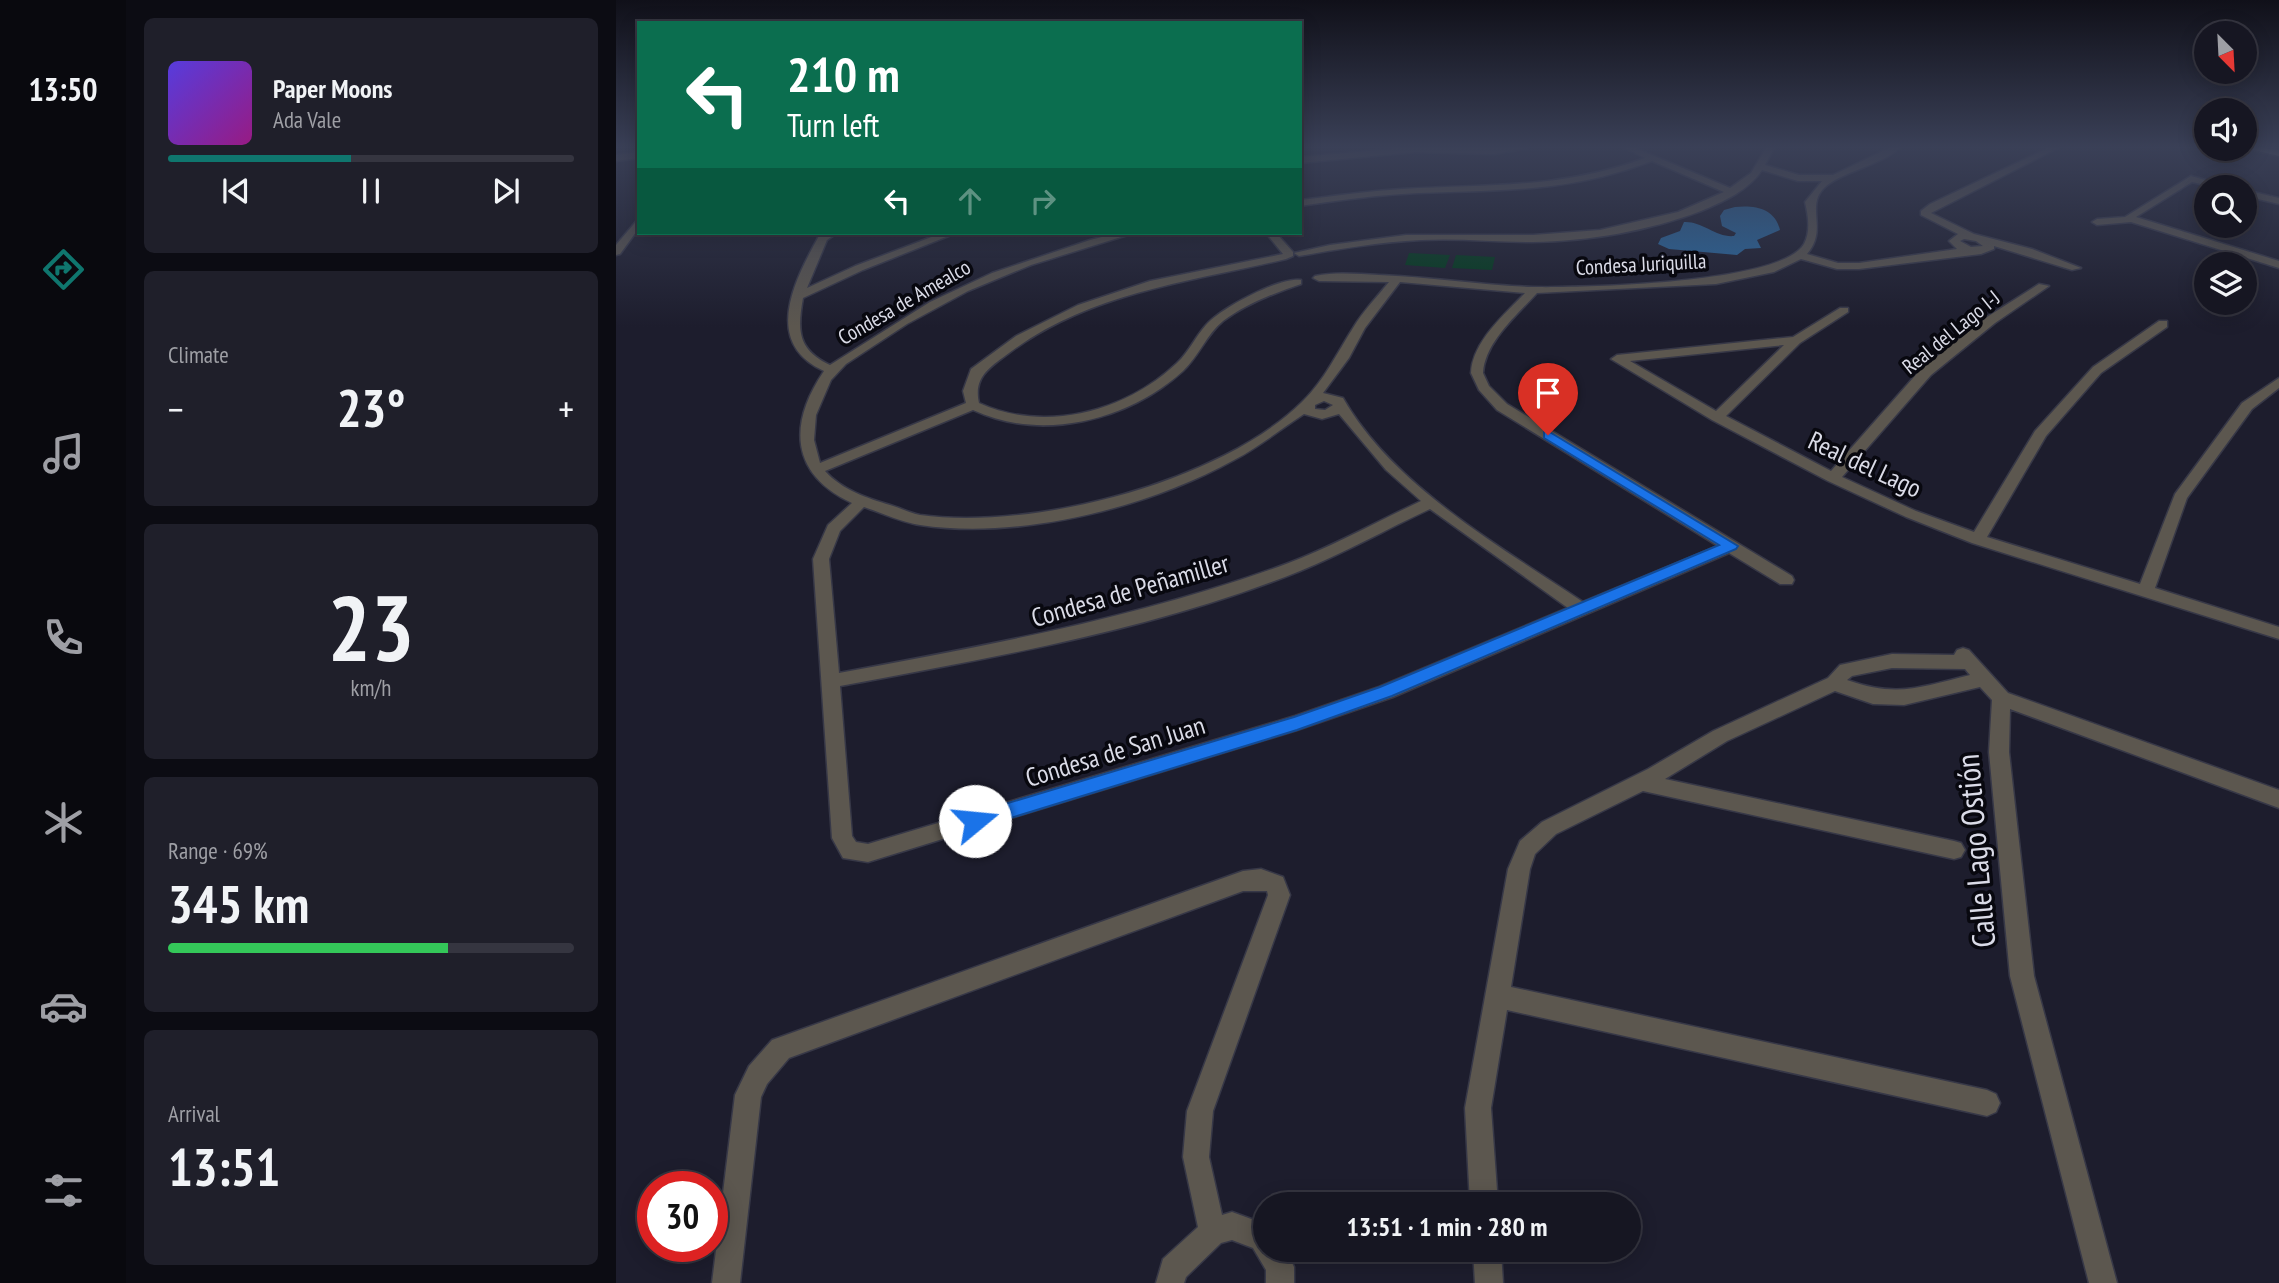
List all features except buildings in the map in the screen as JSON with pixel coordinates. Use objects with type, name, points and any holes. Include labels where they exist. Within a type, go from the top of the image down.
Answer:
[{"type":"street","name":"Condesa Juriquilla","points":[[1321,269],[1248,302],[1229,314],[1211,326],[1195,352],[1167,378],[1139,396],[1099,412],[1061,420],[1022,423],[991,416],[973,405],[970,391],[976,372],[1020,339],[1082,307],[1150,284],[1365,242],[1422,237],[1548,237],[1604,231],[1694,208]]},
{"type":"street","points":[[1811,208],[1815,229],[1812,240],[1800,255],[1837,266],[1859,266],[1969,250],[1982,242]]},
{"type":"street","points":[[1931,208],[1924,220],[1928,225],[1969,250]]},
{"type":"street","points":[[2132,219],[2130,216],[2142,208]]},
{"type":"street","points":[[1926,213],[1936,221],[1982,242]]},
{"type":"street","points":[[2097,222],[2132,219],[2279,265]]},
{"type":"street","points":[[616,252],[620,241],[637,223]]},
{"type":"street","points":[[828,235],[823,238],[793,313],[796,340],[806,357],[832,370]]},
{"type":"street","points":[[797,298],[859,268],[946,235]]},
{"type":"street","name":"Condesa de Amealco","points":[[816,470],[805,439],[811,406],[832,370],[888,331],[944,298],[1006,268],[1067,248],[1121,235]]},
{"type":"street","points":[[1273,235],[1290,255],[1278,261],[1278,272],[1297,282]]},
{"type":"street","points":[[1954,243],[1958,237],[2028,251],[2076,268]]},
{"type":"street","name":"Condesa Juriquilla","points":[[1290,255],[1321,269],[1396,280],[1534,290],[1697,282],[1745,275],[1800,255]]},
{"type":"street","points":[[1283,427],[1309,403],[1343,358],[1359,327],[1396,280]]},
{"type":"street","name":"Real del Lago I-J","points":[[1833,478],[1926,372],[1991,320],[2043,286]]},
{"type":"street","points":[[1534,290],[1480,353],[1476,370],[1483,388],[1502,407],[1786,579]]},
{"type":"street","points":[[1717,417],[1796,340],[1844,310]]},
{"type":"street","points":[[1978,539],[2040,434],[2097,370],[2163,324]]},
{"type":"street","name":"Real del Lago","points":[[1796,340],[1617,359],[1717,417],[1833,478],[1911,514],[1978,539],[2279,633]]},
{"type":"street","points":[[1336,402],[1343,358]]},
{"type":"street","points":[[2145,592],[2180,497],[2247,406],[2279,382]]},
{"type":"street","points":[[1309,403],[1330,397],[1380,458],[1430,503],[1583,610]]},
{"type":"street","points":[[973,405],[816,470],[838,489],[861,502],[920,520],[994,523],[1072,512],[1167,485],[1223,462],[1283,427],[1336,402]]},
{"type":"street","points":[[1309,403],[1309,411],[1336,402]]},
{"type":"street","name":"Condesa de San Juan","points":[[861,502],[833,529],[821,559],[842,838],[850,851],[868,853],[1297,723],[1386,692],[1731,546]]},
{"type":"street","name":"Condesa de Peñamiller","points":[[830,681],[1009,648],[1153,614],[1294,567],[1430,503]]},
{"type":"street","points":[[1483,1192],[1478,1108],[1519,869],[1527,848],[1549,828],[1641,782],[1720,736],[1833,683],[1846,670],[1892,661],[1966,659],[2001,698],[2279,799]]},
{"type":"street","points":[[1833,683],[1872,697],[1904,698],[1984,679]]},
{"type":"street","name":"Calle Lago Ostión","points":[[2001,698],[1999,752],[2022,976],[2103,1283]]},
{"type":"street","points":[[1641,782],[1954,850]]},
{"type":"street","points":[[726,1283],[748,1095],[758,1075],[780,1049],[1243,881],[1261,879],[1275,884],[1279,895],[1200,1111],[1196,1157],[1213,1232]]},
{"type":"street","points":[[1497,996],[1987,1103]]},
{"type":"street","points":[[1170,1283],[1173,1269],[1213,1232],[1232,1226],[1253,1233]]},
{"type":"street","points":[[1277,1262],[1280,1267],[1280,1283]]},
{"type":"street","points":[[1488,1262],[1489,1283]]},
{"type":"green space","points":[[1409,253],[1450,255],[1445,268],[1405,265]]},
{"type":"green space","points":[[1456,255],[1495,257],[1492,270],[1452,268]]},
{"type":"water","points":[[1753,208],[1763,210],[1774,217],[1780,230],[1757,240],[1761,248],[1745,249],[1737,255],[1669,249],[1658,244],[1661,238],[1680,231],[1684,222],[1697,224],[1722,235],[1734,236],[1736,233],[1722,226],[1720,216],[1724,210]]},
{"type":"route","points":[[975,821],[1297,723],[1386,692],[1731,546],[1548,435]]}]
